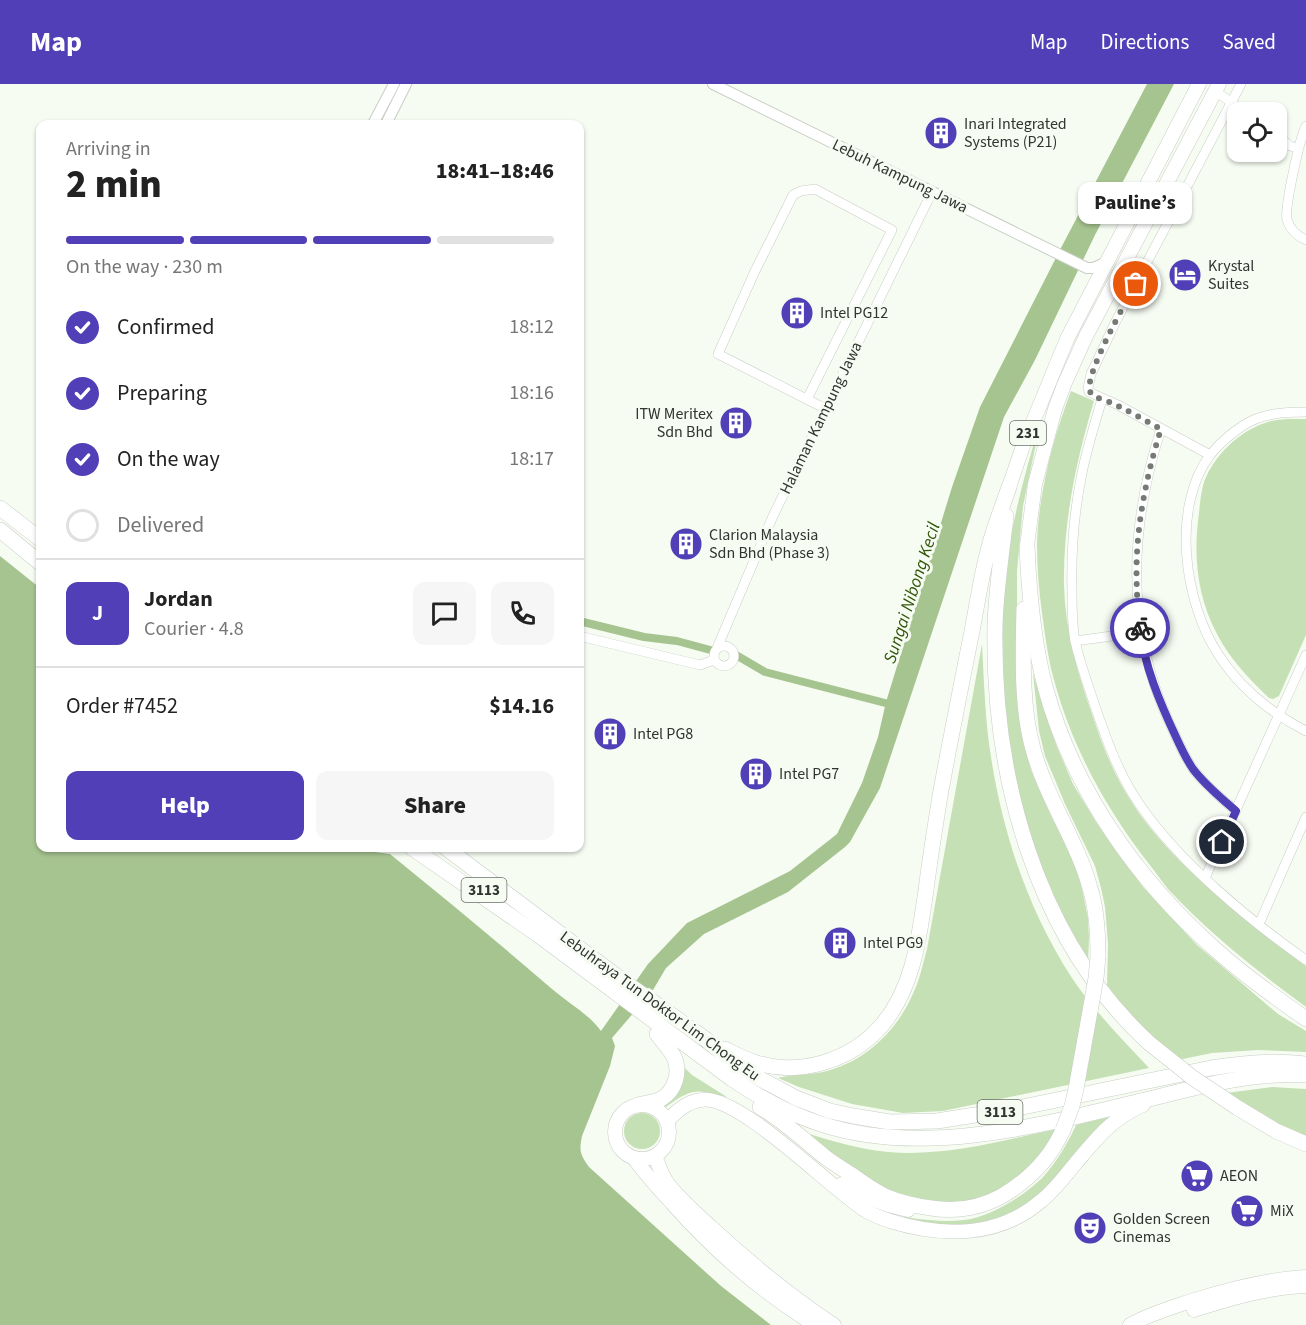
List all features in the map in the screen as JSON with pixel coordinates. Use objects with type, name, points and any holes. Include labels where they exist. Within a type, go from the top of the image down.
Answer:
[{"type":"highway","points":[[1009,487],[995,623],[999,715],[1004,756],[1018,818],[1047,902],[1066,938],[1103,993],[1134,1029],[1193,1078],[1276,1131],[1306,1144]]},
{"type":"highway","points":[[711,1043],[766,1065],[789,1068],[819,1064],[838,1057],[863,1043],[882,1024],[899,998],[911,973],[921,929],[944,775],[988,551],[1009,487]]},
{"type":"highway","points":[[0,503],[36,530]]},
{"type":"highway","points":[[0,508],[36,536]]},
{"type":"highway","points":[[0,520],[36,547]]},
{"type":"highway","points":[[0,530],[36,560]]},
{"type":"highway","points":[[657,1034],[717,1080],[770,1112],[827,1159],[869,1188],[887,1197],[919,1206],[947,1210],[969,1208],[999,1198],[1030,1176],[1045,1160],[1063,1130],[1072,1106],[1091,1007],[1098,956],[1097,924],[1090,886],[1081,860],[1044,781],[1030,735],[1023,628],[1027,546]]},
{"type":"highway","points":[[1027,546],[1032,620],[1046,689],[1061,734],[1096,806],[1145,876],[1195,930],[1232,964],[1306,1019]]},
{"type":"highway","points":[[422,852],[436,872],[570,972],[609,986]]},
{"type":"highway","name":"Lebuhraya Tun Doktor Lim Chong Eu","points":[[424,852],[648,1014],[732,1079],[758,1096],[823,1125],[859,1134],[903,1139],[962,1136],[1051,1121],[1221,1081],[1252,1076],[1306,1075]]},
{"type":"highway","name":"Lebuhraya Tun Doktor Lim Chong Eu","points":[[451,852],[515,899]]},
{"type":"highway","name":"Lebuhraya Tun Doktor Lim Chong Eu","points":[[466,852],[609,986]]},
{"type":"highway","points":[[638,1106],[660,1099],[667,1094],[675,1081],[677,1064],[657,1034],[648,1014]]},
{"type":"highway","name":"Lebuhraya Tun Doktor Lim Chong Eu","points":[[648,1014],[711,1043],[738,1067],[796,1098],[830,1111],[901,1122],[937,1121],[991,1113],[1238,1064],[1273,1062],[1306,1064]]},
{"type":"main road","name":"231","points":[[1009,487],[1055,367],[1088,298],[1199,84]]},
{"type":"main road","name":"231","points":[[1027,546],[1035,484],[1064,384],[1085,338],[1217,88]]},
{"type":"main road","points":[[807,1162],[844,1196],[880,1218],[900,1224],[956,1232],[985,1229],[1015,1218],[1043,1200],[1107,1127],[1129,1111],[1164,1095]]},
{"type":"main road","points":[[667,1121],[683,1106],[701,1099],[713,1100],[730,1107],[807,1162],[855,1192],[888,1206],[920,1212],[969,1208]]},
{"type":"main road","points":[[633,1158],[648,1159],[655,1156],[662,1151],[669,1137],[667,1121],[655,1108],[647,1105],[631,1108],[620,1117],[615,1130],[622,1150],[633,1158],[642,1171],[717,1250],[779,1300],[815,1325]]},
{"type":"main road","points":[[655,1156],[668,1183],[699,1215],[786,1292],[834,1325]]},
{"type":"main road","points":[[1130,1325],[1160,1311],[1211,1294],[1281,1278],[1306,1277]]},
{"type":"main road","points":[[1150,1325],[1251,1294],[1306,1286]]},
{"type":"street","points":[[376,120],[394,84]]},
{"type":"street","points":[[388,120],[406,84]]},
{"type":"street","name":"Lebuh Kampung Jawa","points":[[713,84],[1085,267]]},
{"type":"street","points":[[1210,455],[1093,395],[1089,390],[1091,374],[1102,350],[1241,84]]},
{"type":"street","points":[[1217,88],[1232,101]]},
{"type":"street","points":[[1306,126],[1298,148],[1286,217],[1293,231],[1306,240]]},
{"type":"street","points":[[1287,143],[1298,148]]},
{"type":"street","points":[[807,399],[891,230],[815,189],[793,195],[755,271],[718,354],[826,409]]},
{"type":"street","name":"Halaman Kampung Jawa","points":[[717,648],[773,516],[933,192]]},
{"type":"street","points":[[1139,235],[1157,244]]},
{"type":"street","points":[[1088,298],[1089,285],[1085,267],[1093,268],[1107,262]]},
{"type":"street","points":[[1102,399],[1082,474],[1075,514],[1071,569],[1075,641],[1102,728],[1127,785],[1154,824],[1205,878],[1306,960]]},
{"type":"street","points":[[1306,412],[1284,412],[1245,424],[1221,444],[1210,455],[1198,477],[1187,524],[1189,579],[1192,592],[1202,621],[1218,654],[1250,692],[1279,716],[1306,731]]},
{"type":"street","points":[[1161,429],[1147,481],[1139,530],[1137,591],[1145,654],[1161,703],[1184,752],[1204,783],[1236,811]]},
{"type":"street","points":[[1075,641],[1141,632]]},
{"type":"street","points":[[584,637],[700,665],[714,660]]},
{"type":"street","points":[[729,646],[733,650],[734,659],[731,664],[719,665],[714,660],[713,656],[717,648],[729,646]]},
{"type":"street","points":[[1205,878],[1306,655]]},
{"type":"street","points":[[1259,924],[1306,817]]},
{"type":"shaded area","points":[[1147,84],[1174,84],[1004,417],[880,788],[850,842],[788,892],[704,934],[666,968],[653,990],[612,1038],[615,1046],[610,1066],[582,1136],[581,1152],[589,1167],[721,1286],[771,1325],[0,1325],[0,556],[36,585],[36,852],[375,852],[390,854],[584,1014],[601,1031],[648,964],[687,923],[790,871],[837,834],[862,783],[878,737],[886,702],[952,487],[980,407]]},
{"type":"shaded area","points":[[1071,391],[1094,401],[1076,469],[1068,515],[1064,561],[1065,601],[1069,634],[1077,666],[1103,744],[1135,808],[1169,849],[1234,910],[1306,966],[1306,1007],[1234,951],[1168,889],[1133,843],[1105,799],[1070,729],[1048,655],[1040,596],[1037,545],[1040,506],[1048,467]]},
{"type":"shaded area","points":[[1306,419],[1306,635],[1279,696],[1273,699],[1269,698],[1247,676],[1234,660],[1210,620],[1198,575],[1196,545],[1200,501],[1208,472],[1228,446],[1245,432],[1270,421]]},
{"type":"shaded area","points":[[1041,420],[1023,506],[1017,572],[1017,629],[1023,740],[1031,770],[1079,874],[1088,918],[1088,968],[1056,906],[1038,863],[1014,778],[1006,724],[1001,622],[1002,593],[1017,506]]},
{"type":"shaded area","points":[[982,644],[987,729],[996,786],[1011,844],[1031,900],[1043,927],[1072,978],[1090,1002],[1149,1068],[943,1111],[903,1113],[852,1104],[778,1078],[823,1072],[853,1060],[879,1042],[908,1004],[919,979],[927,949]]},
{"type":"shaded area","points":[[1033,673],[1057,747],[1073,784],[1096,822],[1143,887],[1197,945],[1278,1014],[1306,1031],[1306,1052],[1258,1050],[1212,1053],[1178,1060],[1140,1029],[1107,986],[1108,944],[1101,888],[1095,866],[1045,756],[1039,731]]},
{"type":"shaded area","points":[[679,1062],[692,1075],[727,1097],[696,1092],[682,1096],[664,1108]]},
{"type":"shaded area","points":[[1272,1087],[1306,1089],[1306,1137],[1256,1115],[1219,1094]]},
{"type":"shaded area","points":[[642,1113],[654,1119],[660,1131],[654,1143],[642,1149],[630,1143],[624,1131],[630,1119]]},
{"type":"shaded area","points":[[1112,1116],[1052,1183],[1016,1212],[979,1226],[931,1224],[886,1214],[944,1221],[964,1220],[985,1215],[1018,1197],[1044,1176],[1062,1152],[1076,1125]]},
{"type":"shaded area","points":[[1056,1129],[1034,1163],[1017,1178],[993,1193],[962,1203],[913,1201],[874,1186],[803,1132],[866,1149],[909,1153],[972,1147]]},
{"type":"waterway","points":[[584,622],[714,651]]},
{"type":"waterway","points":[[736,655],[765,672],[893,705]]},
{"type":"way so far","points":[[1136,284],[1102,350],[1091,374],[1088,388],[1093,395],[1118,405],[1161,429],[1147,481],[1139,530],[1137,591],[1140,628]]},
{"type":"place","name":"Inari Integrated Systems (P21)","points":[[941,133]]},
{"type":"place","name":"Krystal Suites","points":[[1185,275]]},
{"type":"place","name":"Pauline’s","points":[[1136,284]]},
{"type":"place","name":"Intel PG12","points":[[797,313]]},
{"type":"place","name":"ITW Meritex Sdn Bhd","points":[[736,423]]},
{"type":"place","name":"Clarion Malaysia Sdn Bhd (Phase 3)","points":[[686,544]]},
{"type":"place","name":"Intel PG8","points":[[610,734]]},
{"type":"place","name":"Intel PG7","points":[[756,774]]},
{"type":"place","name":"Intel PG9","points":[[840,943]]},
{"type":"place","name":"AEON","points":[[1197,1176]]},
{"type":"place","name":"MiX","points":[[1247,1211]]},
{"type":"place","name":"Golden Screen Cinemas","points":[[1090,1228]]},
{"type":"route","points":[[1140,628],[1145,654],[1161,703],[1184,752],[1204,783],[1236,811],[1222,842]]},
{"type":"water label","name":"Sungai Nibong Kecil","points":[[912,593]]}]
